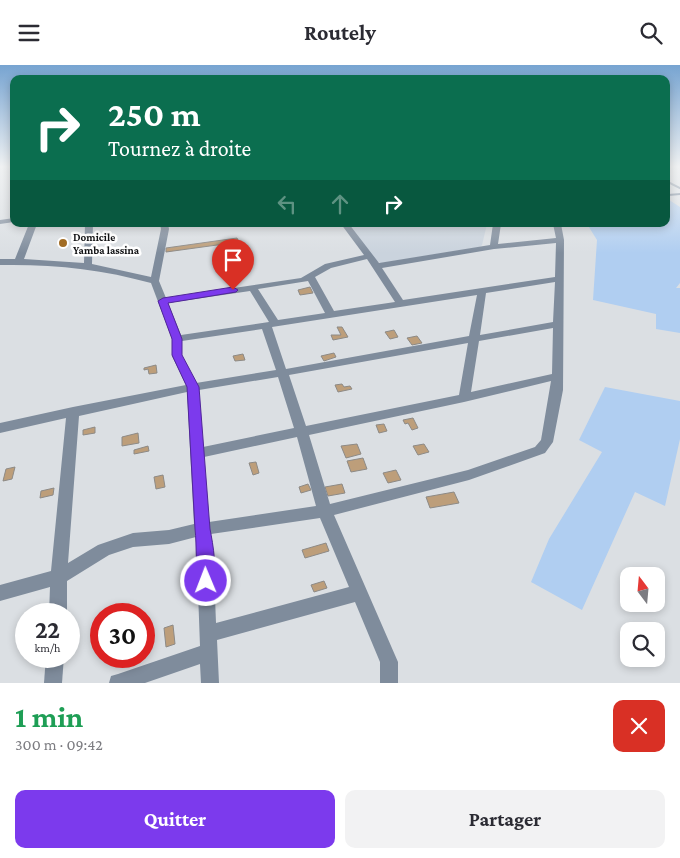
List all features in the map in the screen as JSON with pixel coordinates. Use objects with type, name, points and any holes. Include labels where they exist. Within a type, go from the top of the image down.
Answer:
[{"type":"street","points":[[19,261],[32,227]]},
{"type":"street","points":[[88,266],[89,227]]},
{"type":"street","points":[[165,227],[156,281],[177,339],[177,355],[193,387],[202,529],[205,546],[207,643],[210,683]]},
{"type":"street","points":[[347,227],[377,266],[401,304]]},
{"type":"street","points":[[494,247],[497,227]]},
{"type":"street","points":[[0,593],[59,577],[104,549],[133,539],[185,534],[202,529],[325,511],[468,475],[540,450],[547,442],[557,391],[560,240],[558,227]]},
{"type":"street","points":[[377,266],[494,247],[560,240]]},
{"type":"street","points":[[163,301],[310,277],[328,266],[369,257]]},
{"type":"street","points":[[0,262],[19,261],[88,266],[120,271],[156,281]]},
{"type":"street","points":[[310,277],[331,315]]},
{"type":"street","points":[[177,339],[558,279]]},
{"type":"street","points":[[253,287],[259,301],[271,312],[271,324],[282,373],[302,432],[325,511],[389,663],[389,683]]},
{"type":"street","points":[[464,398],[482,290]]},
{"type":"street","points":[[0,427],[193,387],[557,324]]},
{"type":"street","points":[[198,453],[464,398],[557,376]]},
{"type":"street","points":[[58,603],[73,411]]},
{"type":"street","points":[[118,683],[207,643],[358,593]]},
{"type":"street","points":[[53,683],[54,668]]},
{"type":"shaded area","points":[[670,201],[680,207],[680,283],[676,288],[680,288],[680,333],[656,329],[656,314],[593,300],[597,240],[589,227],[670,227]]},
{"type":"shaded area","points":[[350,227],[486,227],[480,247],[381,263],[376,261]]},
{"type":"shaded area","points":[[605,387],[680,401],[680,439],[665,506],[635,492],[582,610],[531,582],[549,539],[602,452],[579,440]]},
{"type":"building","points":[[237,238],[239,242],[166,252],[166,248]]},
{"type":"building","points":[[310,287],[313,293],[300,295],[298,290]]},
{"type":"building","points":[[337,327],[342,327],[348,337],[333,340],[331,335],[341,335]]},
{"type":"building","points":[[394,330],[398,337],[390,339],[385,332]]},
{"type":"building","points":[[417,336],[422,343],[412,345],[407,338]]},
{"type":"building","points":[[334,353],[336,357],[324,361],[321,356]]},
{"type":"building","points":[[243,354],[245,360],[235,361],[233,356]]},
{"type":"building","points":[[156,365],[157,373],[149,374],[148,369],[144,370],[144,368]]},
{"type":"building","points":[[342,384],[344,387],[350,386],[352,389],[338,392],[335,385]]},
{"type":"building","points":[[413,418],[418,428],[412,430],[408,423],[405,424],[403,420]]},
{"type":"building","points":[[384,424],[387,431],[379,433],[376,425]]},
{"type":"building","points":[[95,427],[95,433],[83,435],[83,430]]},
{"type":"building","points":[[138,433],[139,443],[122,446],[122,437]]},
{"type":"building","points":[[357,444],[361,454],[346,458],[341,446]]},
{"type":"building","points":[[424,444],[429,452],[418,455],[413,446]]},
{"type":"building","points":[[148,446],[149,451],[134,454],[134,450]]},
{"type":"building","points":[[363,458],[367,469],[351,472],[347,461]]},
{"type":"building","points":[[256,462],[259,473],[253,475],[249,463]]},
{"type":"building","points":[[15,467],[12,479],[3,481],[6,469]]},
{"type":"building","points":[[396,470],[401,480],[388,483],[383,473]]},
{"type":"building","points":[[163,475],[165,487],[156,489],[154,477]]},
{"type":"building","points":[[308,484],[311,490],[301,493],[299,487]]},
{"type":"building","points":[[342,484],[345,493],[328,496],[325,487]]},
{"type":"building","points":[[54,488],[53,495],[40,498],[41,491]]},
{"type":"building","points":[[454,492],[459,503],[430,508],[426,497]]},
{"type":"building","points":[[326,543],[329,551],[305,558],[302,550]]},
{"type":"building","points":[[324,581],[327,588],[314,592],[311,585]]},
{"type":"building","points":[[173,625],[175,644],[166,647],[164,628]]},
{"type":"place","name":"Domicile Yamba lassina","points":[[63,243]]},
{"type":"route","points":[[206,581],[193,387],[177,355],[177,339],[163,301],[233,290]]}]
